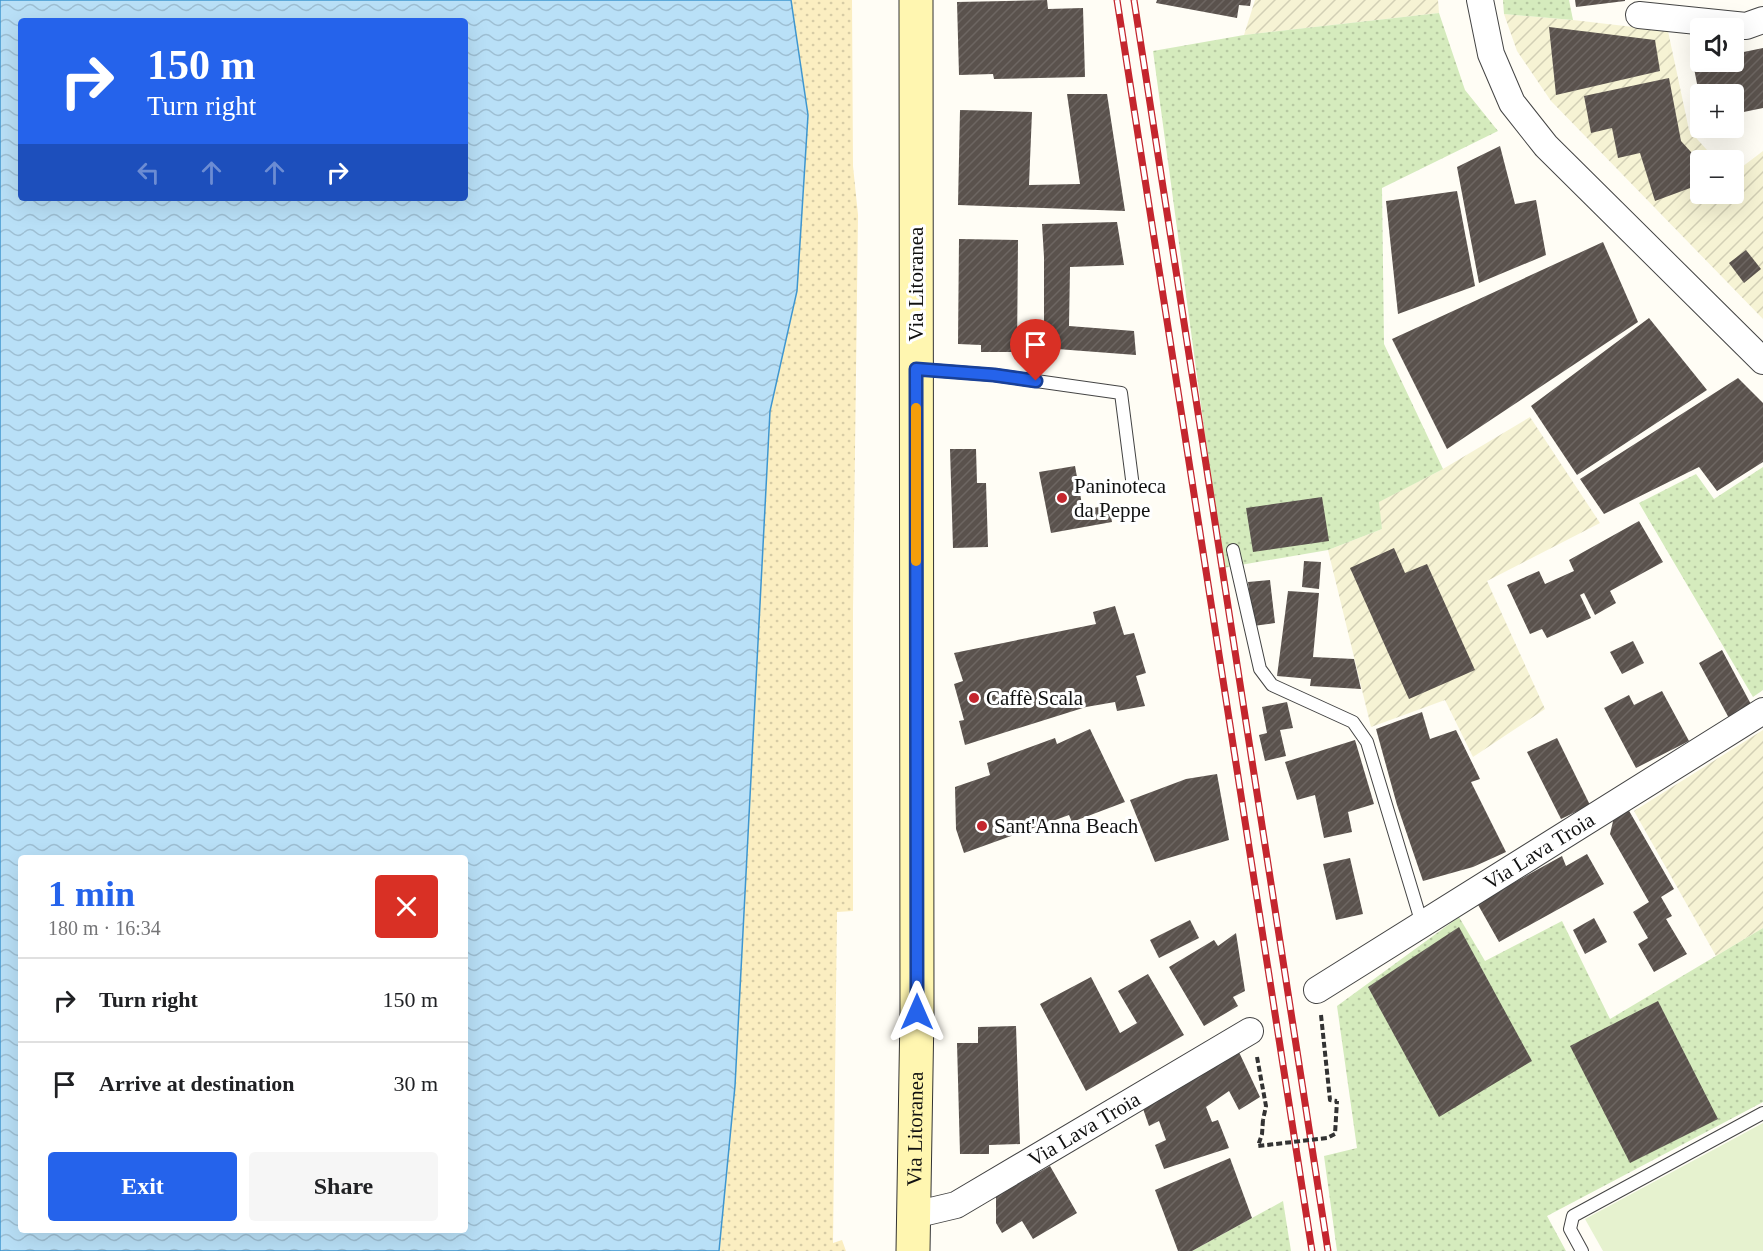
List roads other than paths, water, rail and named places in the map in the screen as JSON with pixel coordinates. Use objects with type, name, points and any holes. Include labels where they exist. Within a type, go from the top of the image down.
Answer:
[{"type":"street","name":"Via Litoranea","points":[[913,1251],[917,1012],[916,0]]},
{"type":"street","points":[[1480,0],[1491,54],[1512,103],[1554,154],[1763,361]]},
{"type":"street","points":[[1638,15],[1746,26],[1763,20]]},
{"type":"street","name":"Via Lava Troia","points":[[1317,990],[1763,711]]},
{"type":"street","name":"Via Lava Troia","points":[[914,1215],[956,1205],[1250,1031]]},
{"type":"lane","points":[[916,369],[994,375],[1121,393],[1133,487]]},
{"type":"lane","points":[[1233,550],[1260,669],[1272,685],[1353,722],[1367,742],[1422,924]]},
{"type":"lane","points":[[1582,1251],[1570,1229],[1573,1216],[1763,1113]]},
{"type":"water","points":[[0,0],[791,0],[808,115],[797,291],[770,411],[735,1086],[719,1251],[0,1251]]},
{"type":"railway","points":[[1117,0],[1312,1251]]},
{"type":"railway","points":[[1134,0],[1328,1251]]},
{"type":"place","name":"Paninoteca da Peppe","points":[[1062,498]]},
{"type":"place","name":"Caffè Scala","points":[[974,698]]},
{"type":"place","name":"Sant'Anna Beach","points":[[982,826]]}]
